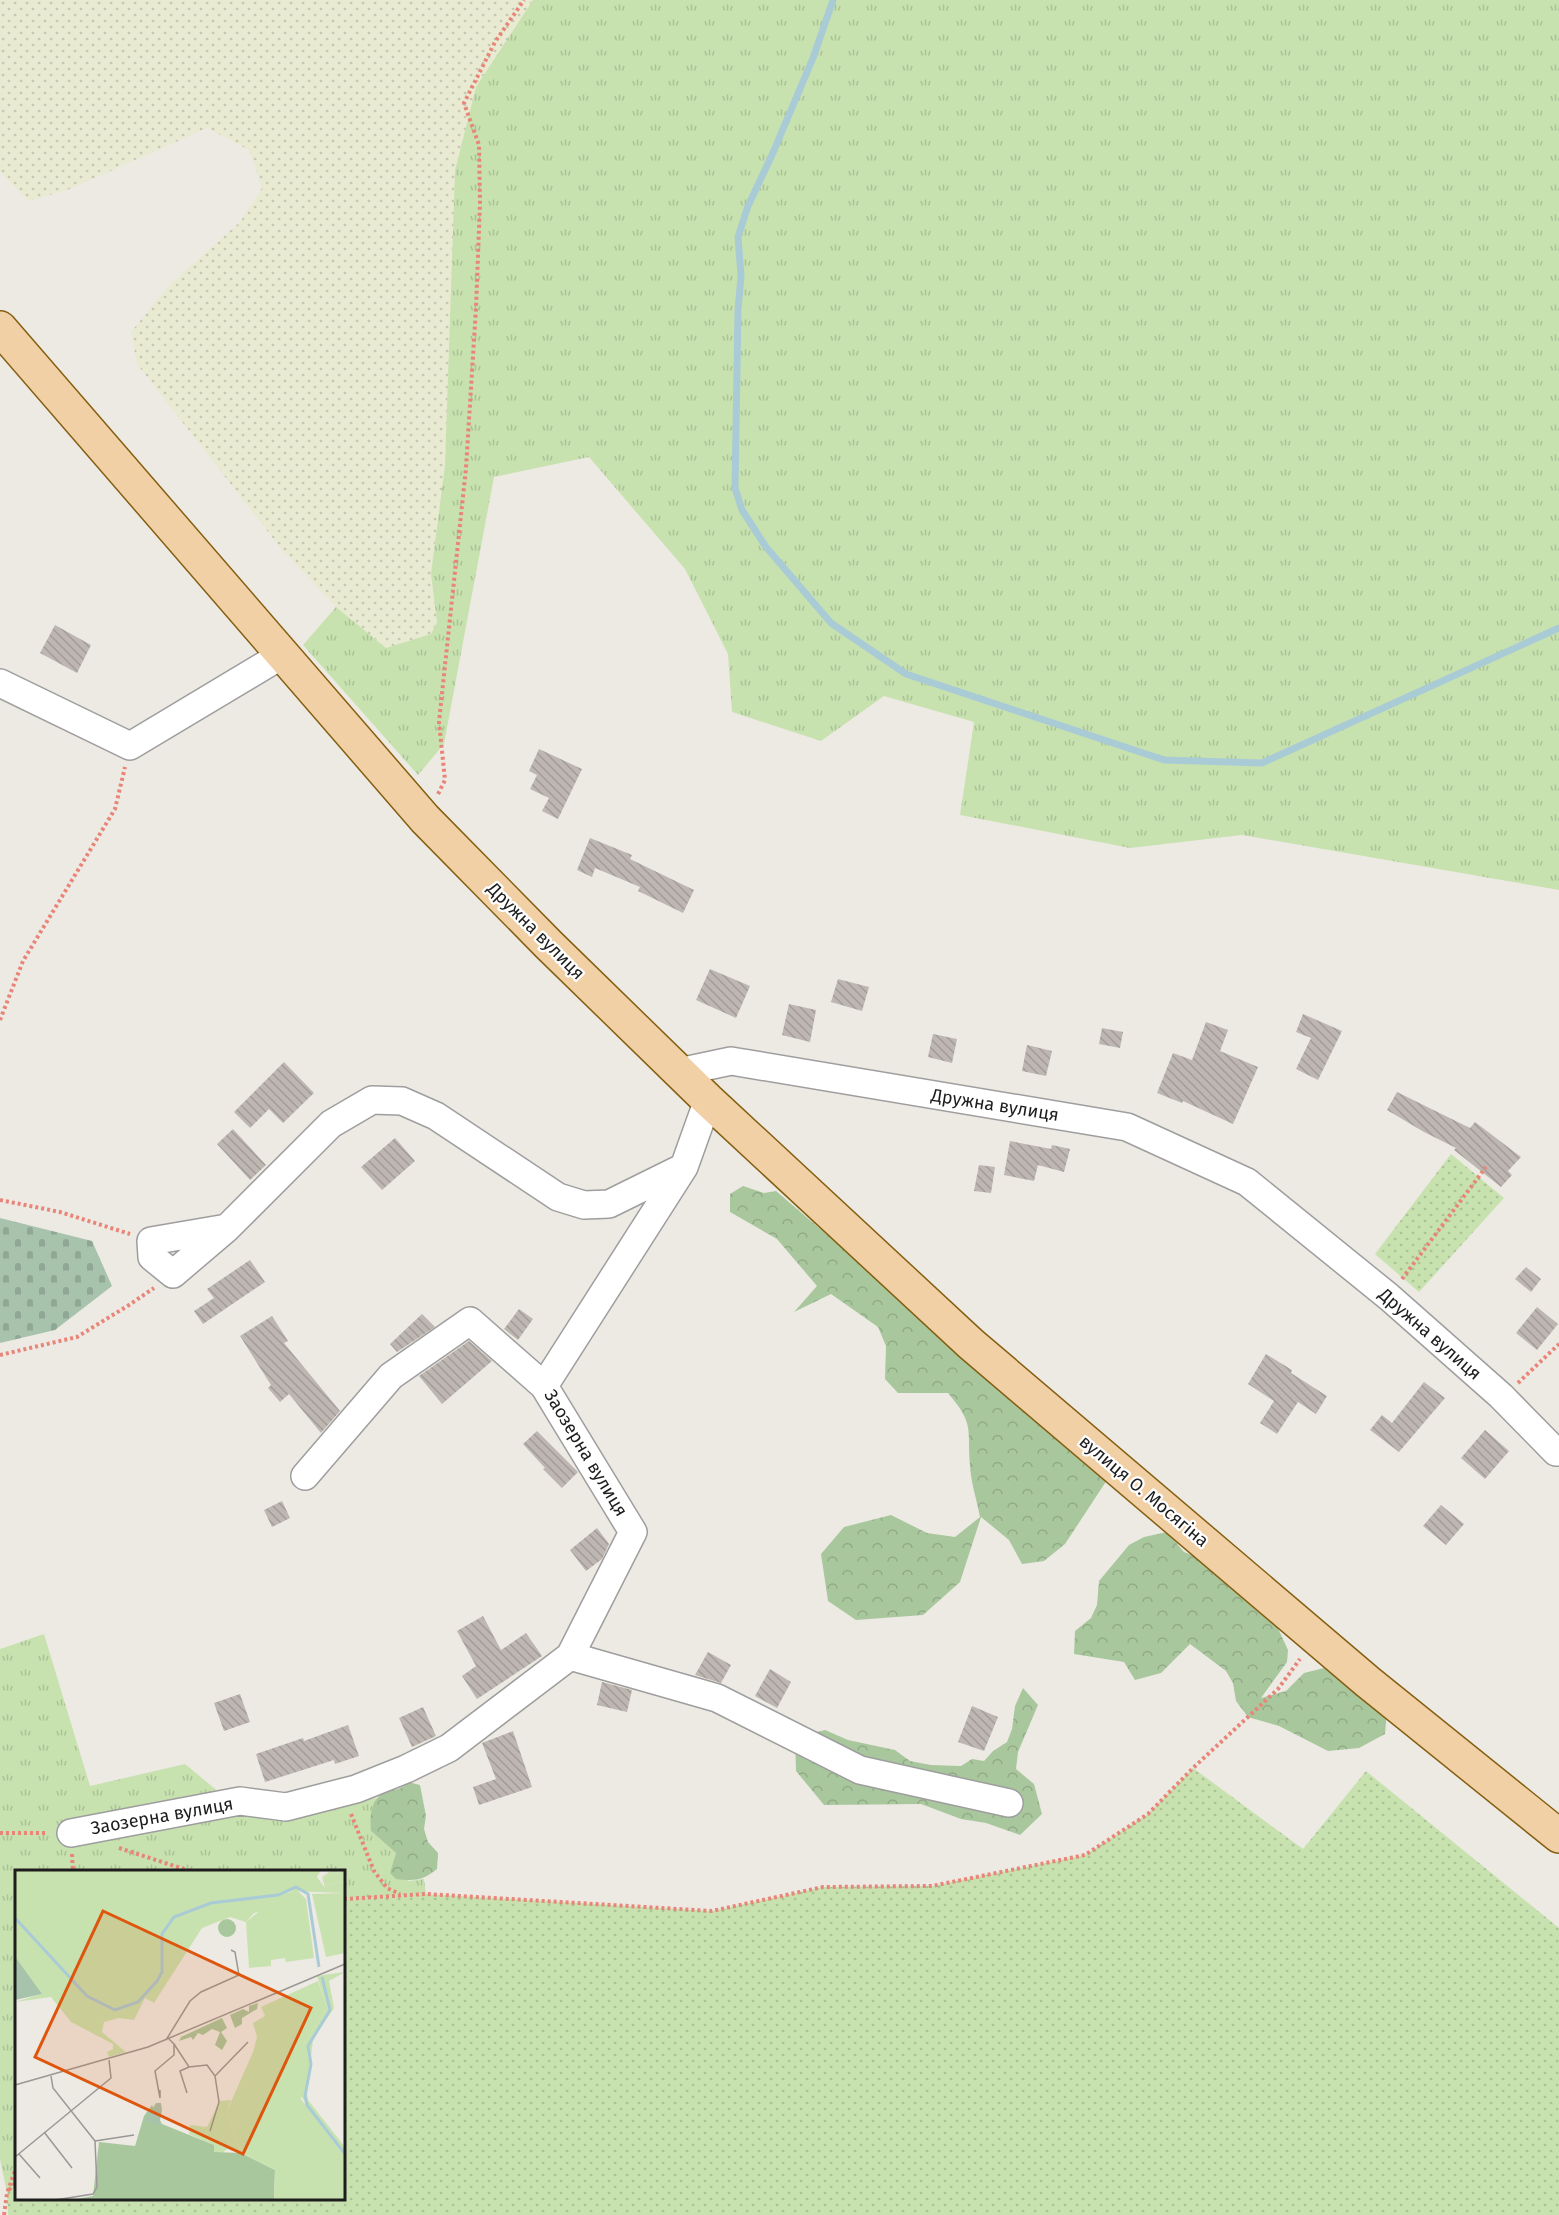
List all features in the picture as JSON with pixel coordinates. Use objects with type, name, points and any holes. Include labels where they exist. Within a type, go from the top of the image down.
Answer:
[{"type":"main road","name":"Дружна вулиця","points":[[0,328],[425,819],[679,1072]]},
{"type":"main road","name":"вулиця О. Мосягіна","points":[[679,1072],[971,1344],[1316,1637],[1559,1836]]},
{"type":"street","points":[[0,683],[130,746],[282,655]]},
{"type":"street","name":"Дружна вулиця","points":[[679,1072],[731,1061],[1127,1126],[1247,1182],[1389,1297],[1501,1396],[1556,1452],[1559,1452]]},
{"type":"street","points":[[228,1228],[151,1240],[152,1257],[172,1274],[228,1228],[331,1124],[372,1100],[402,1101],[436,1116],[558,1197],[584,1205],[609,1204],[684,1167]]},
{"type":"street","name":"Заозерна вулиця","points":[[71,1833],[240,1801],[286,1808],[356,1789],[406,1769],[449,1748],[570,1656],[633,1532],[544,1386],[684,1167],[708,1100]]},
{"type":"street","points":[[305,1476],[391,1376],[470,1321],[544,1386]]},
{"type":"street","points":[[570,1656],[717,1698],[860,1770],[1009,1803]]},
{"type":"path","points":[[425,819],[445,780],[439,722],[466,468],[476,308],[480,203],[479,146],[464,103],[495,42],[524,0]]},
{"type":"path","points":[[0,1020],[23,961],[115,809],[130,746]]},
{"type":"path","points":[[1389,1297],[1486,1167]]},
{"type":"path","points":[[0,1200],[60,1212],[151,1240]]},
{"type":"path","points":[[0,1355],[76,1337],[129,1305],[172,1274]]},
{"type":"path","points":[[1501,1396],[1513,1388],[1559,1344]]},
{"type":"path","points":[[345,1899],[426,1894],[712,1911],[823,1887],[932,1886],[1085,1855],[1148,1814],[1192,1768],[1278,1689],[1316,1637]]},
{"type":"path","points":[[356,1789],[351,1816],[374,1871],[387,1888],[400,1895]]},
{"type":"path","points":[[0,1833],[71,1833]]},
{"type":"path","points":[[115,1847],[187,1870]]},
{"type":"path","points":[[4,2215],[7,2193],[15,2171]]},
{"type":"path","points":[[7,2193],[15,2183]]},
{"type":"green space","points":[[0,0],[533,0],[476,87],[445,465],[431,574],[437,623],[432,634],[386,648],[336,607],[282,550],[137,364],[131,332],[169,285],[240,222],[262,188],[249,150],[207,128],[70,189],[29,201],[0,172]]},
{"type":"green space","points":[[533,0],[1559,0],[1559,890],[1242,835],[1130,848],[960,815],[974,722],[884,696],[821,741],[732,712],[728,654],[685,569],[589,457],[494,477],[444,744],[418,775],[303,645],[336,607],[386,648],[431,634],[437,622],[431,574],[445,465],[455,171],[476,87]]},
{"type":"green space","points":[[1451,1154],[1504,1198],[1419,1292],[1375,1254]]},
{"type":"green space","points":[[743,1186],[764,1193],[776,1191],[965,1353],[1107,1480],[1065,1544],[1044,1561],[1022,1564],[1009,1540],[981,1517],[960,1582],[923,1615],[856,1620],[828,1601],[821,1554],[844,1527],[891,1515],[927,1533],[955,1537],[980,1517],[971,1472],[968,1427],[957,1404],[948,1393],[898,1393],[885,1379],[886,1346],[878,1327],[831,1294],[794,1312],[817,1286],[777,1239],[730,1212],[730,1194]]},
{"type":"green space","points":[[0,1218],[92,1241],[112,1286],[55,1330],[0,1343]]},
{"type":"green space","points":[[1167,1532],[1184,1552],[1210,1562],[1276,1624],[1288,1650],[1287,1662],[1261,1698],[1286,1691],[1304,1673],[1324,1668],[1344,1673],[1387,1710],[1385,1734],[1359,1748],[1328,1751],[1279,1726],[1248,1717],[1236,1701],[1233,1683],[1226,1671],[1190,1644],[1161,1673],[1135,1680],[1124,1662],[1074,1654],[1075,1631],[1091,1618],[1097,1605],[1099,1581],[1129,1545],[1144,1537]]},
{"type":"green space","points":[[44,1634],[90,1786],[185,1764],[249,1817],[377,1798],[372,1808],[371,1831],[396,1853],[391,1873],[409,1881],[424,1879],[426,1894],[345,1899],[345,1870],[15,1870],[15,2183],[7,2193],[0,2159],[0,1649]]},
{"type":"green space","points":[[1023,1688],[1038,1705],[1018,1752],[1016,1769],[1034,1784],[1042,1814],[1020,1835],[986,1823],[961,1819],[921,1804],[824,1805],[796,1771],[795,1737],[825,1730],[848,1740],[895,1750],[910,1761],[931,1765],[961,1766],[972,1759],[984,1761],[993,1751],[1007,1742],[1012,1729],[1015,1706]]},
{"type":"green space","points":[[1193,1768],[1303,1849],[1366,1771],[1559,1928],[1559,2215],[8,2215],[7,2193],[15,2183],[15,2200],[345,2200],[345,1899],[426,1894],[712,1911],[823,1887],[932,1886],[1085,1855],[1148,1814]]},
{"type":"green space","points":[[408,1782],[420,1785],[426,1816],[424,1829],[428,1842],[438,1853],[437,1869],[427,1876],[413,1880],[396,1879],[390,1873],[396,1853],[371,1831],[372,1808],[377,1799],[386,1792],[400,1788]]},
{"type":"building","points":[[55,625],[91,645],[77,673],[40,653]]},
{"type":"building","points":[[539,749],[582,769],[558,819],[542,811],[549,798],[530,789],[537,775],[529,771]]},
{"type":"building","points":[[590,838],[632,855],[630,859],[694,890],[683,913],[638,891],[640,887],[595,868],[592,877],[577,870]]},
{"type":"building","points":[[710,969],[750,986],[736,1018],[696,1000]]},
{"type":"building","points":[[838,979],[869,987],[862,1011],[831,1002]]},
{"type":"building","points":[[789,1004],[816,1010],[810,1042],[782,1035]]},
{"type":"building","points":[[1303,1014],[1342,1031],[1318,1080],[1296,1069],[1311,1038],[1296,1032]]},
{"type":"building","points":[[1206,1022],[1228,1030],[1220,1051],[1258,1067],[1233,1124],[1183,1101],[1182,1103],[1157,1093],[1173,1053],[1192,1060]]},
{"type":"building","points":[[1102,1028],[1123,1032],[1120,1048],[1099,1044]]},
{"type":"building","points":[[933,1034],[957,1039],[952,1063],[928,1057]]},
{"type":"building","points":[[1027,1045],[1052,1051],[1046,1076],[1022,1071]]},
{"type":"building","points":[[284,1062],[314,1093],[283,1123],[269,1109],[250,1128],[234,1112]]},
{"type":"building","points":[[1397,1092],[1470,1128],[1475,1122],[1521,1157],[1508,1171],[1512,1175],[1501,1187],[1454,1150],[1456,1148],[1387,1110]]},
{"type":"building","points":[[233,1129],[266,1165],[250,1180],[217,1144]]},
{"type":"building","points":[[395,1138],[415,1161],[382,1190],[361,1167]]},
{"type":"building","points":[[1010,1141],[1051,1149],[1052,1145],[1070,1149],[1064,1172],[1038,1165],[1034,1181],[1004,1175]]},
{"type":"building","points":[[979,1165],[995,1167],[991,1193],[974,1191]]},
{"type":"building","points":[[250,1260],[265,1282],[203,1324],[194,1311],[214,1298],[207,1289]]},
{"type":"building","points":[[1526,1267],[1541,1279],[1531,1292],[1515,1279]]},
{"type":"building","points":[[1537,1307],[1558,1324],[1537,1350],[1516,1333]]},
{"type":"building","points":[[519,1309],[533,1319],[518,1340],[504,1329]]},
{"type":"building","points":[[422,1314],[435,1327],[397,1352],[390,1344]]},
{"type":"building","points":[[272,1316],[288,1341],[284,1343],[340,1411],[321,1433],[289,1394],[280,1402],[268,1388],[271,1385],[240,1336]]},
{"type":"building","points":[[469,1341],[492,1361],[442,1404],[419,1376]]},
{"type":"building","points":[[1266,1354],[1327,1396],[1316,1414],[1298,1402],[1277,1434],[1260,1423],[1274,1401],[1248,1384]]},
{"type":"building","points":[[1424,1382],[1445,1398],[1399,1452],[1370,1430],[1382,1415],[1392,1423]]},
{"type":"building","points":[[1485,1430],[1509,1451],[1485,1479],[1461,1458]]},
{"type":"building","points":[[537,1431],[578,1472],[562,1488],[523,1444]]},
{"type":"building","points":[[282,1501],[290,1518],[272,1527],[264,1510]]},
{"type":"building","points":[[1441,1505],[1464,1524],[1446,1545],[1423,1526]]},
{"type":"building","points":[[597,1528],[609,1544],[602,1559],[586,1571],[570,1550]]},
{"type":"building","points":[[483,1616],[501,1650],[526,1633],[542,1656],[477,1699],[462,1676],[476,1666],[457,1631]]},
{"type":"building","points":[[708,1652],[731,1665],[721,1683],[695,1675]]},
{"type":"building","points":[[770,1669],[791,1682],[777,1708],[755,1696]]},
{"type":"building","points":[[602,1682],[632,1690],[627,1712],[597,1705]]},
{"type":"building","points":[[240,1694],[250,1722],[224,1731],[214,1703]]},
{"type":"building","points":[[972,1706],[998,1717],[984,1751],[958,1742]]},
{"type":"building","points":[[423,1707],[436,1736],[412,1747],[399,1718]]},
{"type":"building","points":[[348,1725],[359,1756],[335,1764],[334,1760],[265,1782],[256,1754],[303,1738],[304,1741]]},
{"type":"building","points":[[513,1731],[532,1787],[479,1805],[473,1787],[496,1779],[482,1743]]},
{"type":"waterway","points":[[833,0],[813,58],[748,206],[738,237],[741,276],[738,310],[735,488],[742,510],[766,547],[831,623],[906,674],[1164,760],[1262,763],[1559,628]]}]
